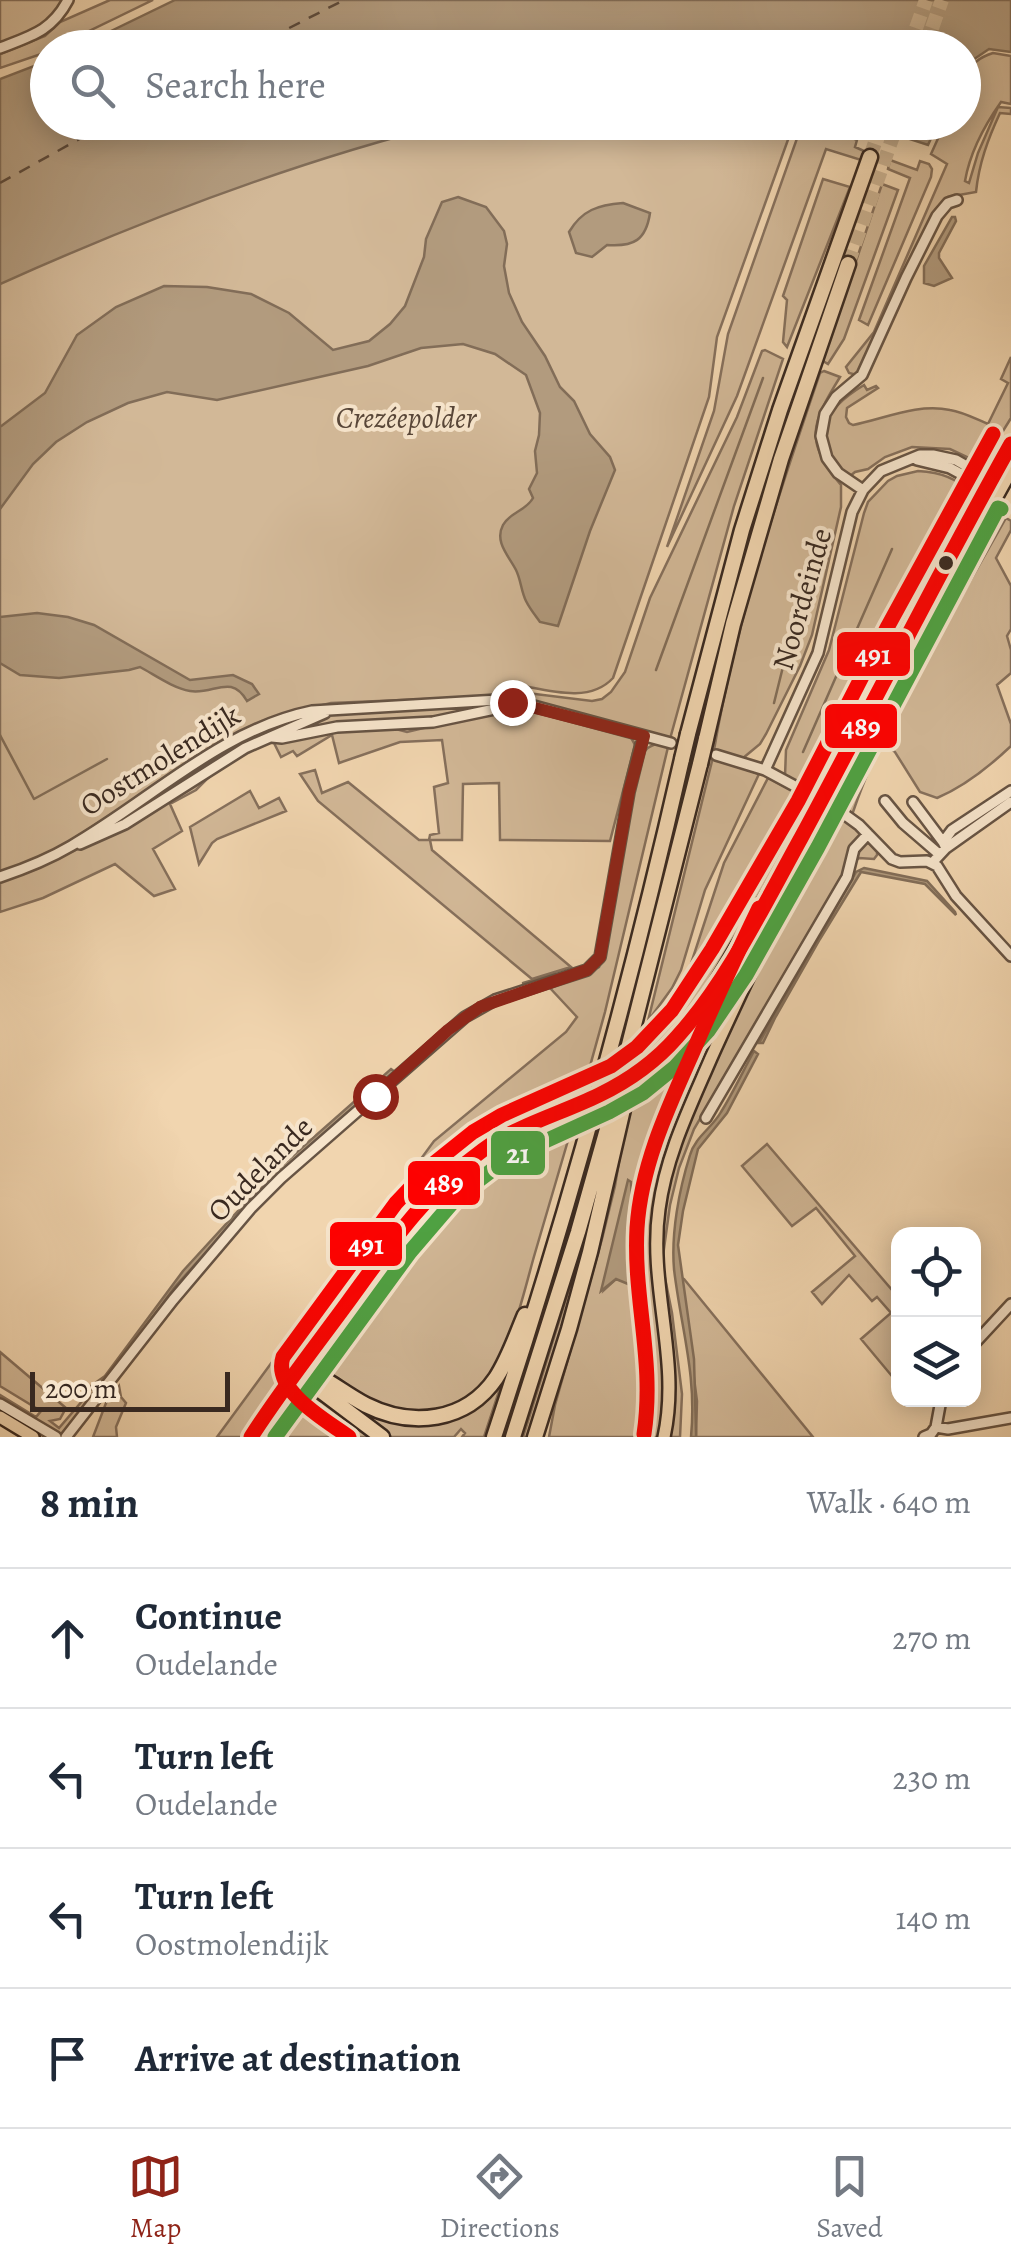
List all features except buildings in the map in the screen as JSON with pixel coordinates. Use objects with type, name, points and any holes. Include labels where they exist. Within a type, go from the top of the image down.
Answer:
[{"type":"highway","points":[[494,1437],[555,1245],[624,998],[722,600],[780,410],[870,157]]},
{"type":"highway","points":[[513,1437],[578,1232],[636,1020],[770,494],[848,264]]},
{"type":"highway","points":[[535,1437],[590,1252],[637,1046],[636,1020]]},
{"type":"highway","points":[[312,1377],[369,1406],[404,1418],[436,1418],[467,1406],[483,1394],[507,1360],[555,1245]]},
{"type":"highway","points":[[300,1366],[382,1437]]},
{"type":"highway","points":[[544,1437],[550,1390]]},
{"type":"main road","points":[[998,488],[1011,444]]},
{"type":"main road","points":[[664,1437],[670,1370],[656,1252],[658,1212],[677,1138],[906,636],[1011,471]]},
{"type":"main road","points":[[998,488],[1011,502]]},
{"type":"main road","points":[[268,1437],[456,1184],[495,1152],[621,1083],[665,1049],[688,1024],[827,803]]},
{"type":"main road","points":[[251,1437],[412,1216],[437,1188],[512,1132],[610,1098],[662,1065],[685,1041],[714,1002],[827,803]]},
{"type":"main road","points":[[0,1417],[33,1437]]},
{"type":"street","points":[[41,30],[54,22],[68,0]]},
{"type":"street","points":[[0,48],[30,35]]},
{"type":"street","points":[[958,200],[948,203],[937,216],[862,375],[830,403],[820,436],[826,458],[862,490],[881,472],[920,456],[944,456],[998,488]]},
{"type":"street","name":"Noordeinde","points":[[765,770],[818,653],[852,512],[862,490]]},
{"type":"street","name":"Oostmolendijk","points":[[0,877],[72,846],[242,735],[287,716],[335,709],[498,700],[670,743]]},
{"type":"street","name":"Oostmolendijk","points":[[269,737],[433,722],[512,702]]},
{"type":"street","name":"Oostmolendijk","points":[[72,846],[113,831],[223,760],[335,709]]},
{"type":"street","name":"Oudelande","points":[[66,1437],[209,1256],[281,1178],[465,1017],[495,1000],[587,970],[596,963],[629,792],[644,736]]},
{"type":"street","points":[[716,755],[765,770],[827,803],[859,824],[892,859],[900,862],[940,852],[1011,802]]},
{"type":"street","points":[[940,852],[952,830],[1011,791]]},
{"type":"street","points":[[886,801],[903,823],[940,852]]},
{"type":"street","points":[[914,802],[940,852],[941,870],[956,896],[1011,956]]},
{"type":"street","points":[[706,1118],[847,877],[854,849],[868,834]]},
{"type":"street","points":[[981,1336],[1011,1304]]},
{"type":"street","points":[[0,1404],[56,1437]]},
{"type":"street","points":[[924,1437],[936,1427],[940,1407]]},
{"type":"street","points":[[936,1427],[948,1429],[1011,1418]]},
{"type":"green space","points":[[0,0],[62,0],[44,24],[0,46]]},
{"type":"green space","points":[[110,0],[153,0],[91,30],[51,30],[60,22]]},
{"type":"green space","points":[[30,42],[30,58],[0,68],[0,54]]},
{"type":"green space","points":[[993,53],[1011,56],[1011,104],[1001,102],[981,136],[981,58]]},
{"type":"green space","points":[[998,107],[1011,108],[1011,114],[1000,113],[982,161],[976,192],[948,197],[936,209],[857,375],[849,373],[846,367],[874,332],[947,164],[931,154],[937,140],[979,140],[967,170],[965,181],[969,183]]},
{"type":"green space","name":"Crezéepolder","points":[[378,140],[788,140],[717,337],[709,397],[613,678],[603,686],[579,693],[512,684],[498,696],[331,703],[285,714],[240,732],[65,844],[0,874],[0,279],[171,207]]},
{"type":"green space","points":[[796,140],[857,140],[855,147],[864,151],[861,160],[826,149],[737,396],[667,547],[714,411],[728,334]]},
{"type":"green space","points":[[890,160],[917,170],[920,161],[929,164],[931,177],[868,325],[859,320],[910,178],[888,169]]},
{"type":"green space","points":[[823,179],[850,187],[787,347],[783,342],[787,300],[783,296]]},
{"type":"green space","points":[[882,184],[898,190],[844,339],[828,364],[823,361],[827,347]]},
{"type":"green space","points":[[765,350],[783,359],[734,506],[670,739],[519,701],[515,694],[519,692],[592,701],[611,692],[625,672],[650,598]]},
{"type":"green space","points":[[1011,357],[1011,418],[987,457],[973,460],[950,449],[912,447],[849,477],[828,451],[824,438],[829,416],[864,385],[867,390],[878,388],[847,408],[846,417],[853,425],[938,408],[988,424],[1008,383],[1001,379]]},
{"type":"green space","points":[[820,373],[840,377],[818,420],[817,443],[841,485],[841,507],[812,635],[800,666],[760,744],[743,758],[714,750],[723,702],[774,512]]},
{"type":"green space","points":[[918,471],[946,476],[968,492],[946,531],[935,525],[933,528],[948,538],[936,560],[939,562],[892,646],[887,667],[819,794],[785,776],[786,750],[829,650],[868,502],[888,481]]},
{"type":"green space","points":[[1006,518],[1011,521],[1011,530],[996,558],[1011,586],[1011,629],[1007,636],[1011,673],[997,685],[1011,724],[1011,746],[976,775],[937,798],[920,792],[895,752],[884,743],[915,678]]},
{"type":"green space","points":[[951,603],[850,814],[837,806],[914,658]]},
{"type":"green space","points":[[502,703],[432,719],[279,735],[333,711]]},
{"type":"green space","points":[[512,707],[630,736],[635,745],[610,841],[500,840],[499,783],[463,784],[462,840],[430,840],[432,850],[571,967],[532,979],[318,801],[300,774],[315,770],[322,793],[348,782],[419,840],[429,840],[430,835],[439,833],[434,787],[448,783],[442,740],[400,742],[339,763],[332,735],[297,756],[293,751],[281,757],[273,741],[333,730],[388,727],[407,732]]},
{"type":"green space","points":[[315,713],[125,821],[89,838],[243,737]]},
{"type":"green space","points":[[658,744],[668,747],[582,1095],[487,1140],[420,1195],[283,1382],[249,1437],[217,1437],[434,1141],[566,1032],[577,1017],[550,988],[599,967],[639,765],[645,751]]},
{"type":"green space","points":[[713,757],[759,774],[705,890],[681,970],[648,1021]]},
{"type":"green space","points":[[226,760],[196,790],[170,804],[182,831],[153,849],[175,889],[154,896],[115,864],[43,898],[0,912],[0,880],[127,826]]},
{"type":"green space","points":[[768,778],[814,802],[807,824],[737,945],[675,1032],[638,1063],[646,1031],[686,979],[724,863]]},
{"type":"green space","points":[[250,791],[259,808],[279,798],[286,811],[217,839],[199,864],[190,827]]},
{"type":"green space","points":[[833,812],[854,826],[877,855],[874,859],[859,858],[847,867],[694,1129],[679,1168],[662,1260],[663,1209],[672,1166],[698,1095]]},
{"type":"green space","points":[[791,880],[715,1034],[678,1124],[655,1195],[652,1251],[666,1391],[660,1437],[549,1437],[615,1186],[631,1090]],"holes":[[[631,1183],[635,1284],[616,1279],[604,1290]]]},
{"type":"green space","points":[[574,1120],[515,1324],[500,1360],[480,1388],[449,1408],[424,1413],[400,1411],[336,1380],[326,1366],[430,1219],[487,1163],[530,1138]]},
{"type":"green space","points":[[615,1126],[578,1285],[532,1437],[523,1437],[571,1283]]},
{"type":"green space","points":[[767,1144],[891,1289],[891,1313],[877,1297],[872,1301],[849,1275],[822,1304],[812,1292],[855,1256],[816,1208],[792,1226],[742,1166]]},
{"type":"green space","points":[[263,1185],[268,1188],[66,1435],[57,1434],[0,1401],[0,1395],[36,1417],[41,1411],[0,1386],[0,1352],[66,1408],[60,1419],[50,1421],[59,1428]]},
{"type":"green space","points":[[663,1267],[682,1394],[680,1437],[667,1437]]},
{"type":"green space","points":[[681,1278],[813,1437],[696,1437],[697,1401]]},
{"type":"green space","points":[[891,1313],[891,1375],[861,1339]]},
{"type":"green space","points":[[506,1370],[484,1437],[462,1437],[465,1433],[461,1429],[454,1437],[388,1437],[319,1382],[368,1413],[449,1418]]},
{"type":"green space","points":[[119,1386],[126,1403],[116,1427],[117,1437],[93,1437],[106,1403]]},
{"type":"green space","points":[[309,1397],[332,1405],[370,1437],[275,1437]]},
{"type":"shaded area","points":[[175,0],[1011,0],[1011,52],[989,49],[981,54],[981,30],[113,30]]},
{"type":"shaded area","points":[[30,68],[30,140],[385,140],[222,193],[0,284],[0,79]]},
{"type":"shaded area","points":[[458,197],[486,207],[504,231],[509,293],[522,322],[615,470],[558,626],[540,622],[531,609],[500,537],[506,521],[533,498],[529,489],[537,473],[535,451],[540,413],[526,375],[495,354],[463,344],[421,348],[368,366],[217,400],[167,392],[128,403],[56,442],[33,464],[0,509],[0,427],[45,393],[77,335],[116,307],[164,286],[207,287],[251,294],[289,313],[333,350],[369,341],[405,306],[442,202]]},
{"type":"shaded area","points":[[623,203],[650,213],[642,236],[625,245],[607,245],[592,257],[576,253],[569,232],[579,218],[598,207]]},
{"type":"shaded area","points":[[952,217],[956,221],[939,258],[952,278],[934,286],[924,283],[924,266]]},
{"type":"shaded area","points":[[37,613],[94,625],[190,680],[233,675],[252,684],[259,694],[247,701],[235,688],[190,691],[140,667],[59,678],[20,675],[0,663],[0,617]]},
{"type":"shaded area","points":[[864,868],[927,881],[956,915],[925,884],[861,872],[763,1043],[759,1043],[856,872]]},
{"type":"shaded area","points":[[754,1051],[758,1054],[727,1113],[698,1149],[683,1211],[678,1245],[694,1359],[696,1437],[691,1437],[690,1372],[674,1269],[677,1212],[692,1149],[721,1112]]},
{"type":"shaded area","points":[[391,1069],[395,1072],[265,1187],[263,1182]]},
{"type":"shaded area","points":[[628,1180],[636,1284],[616,1279],[601,1291]]},
{"type":"shaded area","points":[[259,1188],[262,1190],[174,1288],[109,1377],[92,1388],[183,1271]]},
{"type":"waterway","points":[[656,670],[763,378]]},
{"type":"waterway","points":[[803,752],[892,549]]},
{"type":"waterway","points":[[774,703],[810,558]]},
{"type":"waterway","points":[[0,735],[34,799],[107,759]]},
{"type":"waterway","points":[[523,983],[554,974]]},
{"type":"ferry route","points":[[285,30],[344,0]]},
{"type":"ferry route","points":[[0,183],[78,140]]},
{"type":"tunnel","points":[[915,30],[926,0]]},
{"type":"tunnel","points":[[931,30],[942,0]]},
{"type":"tunnel","points":[[870,157],[876,140]]},
{"type":"tunnel","points":[[848,264],[892,140]]},
{"type":"transit line","name":"491","points":[[349,1437],[293,1393],[285,1381],[283,1357],[396,1203],[433,1164],[502,1115],[611,1066],[637,1047],[672,1010],[798,801],[993,434]]},
{"type":"transit line","name":"489","points":[[251,1437],[394,1240],[444,1183],[496,1141],[631,1077],[660,1054],[695,1015],[759,915],[1011,444]]},
{"type":"transit line","name":"21","points":[[275,1437],[410,1252],[458,1196],[508,1158],[643,1093],[675,1067],[708,1031],[746,975],[818,847],[998,508],[1001,509]]},
{"type":"transit line","name":"491","points":[[644,1434],[647,1381],[637,1254],[639,1205],[673,1096],[759,908]]},
{"type":"route","points":[[375,1096],[448,1030],[480,1007],[587,970],[600,957],[629,792],[644,736],[512,702]]}]
